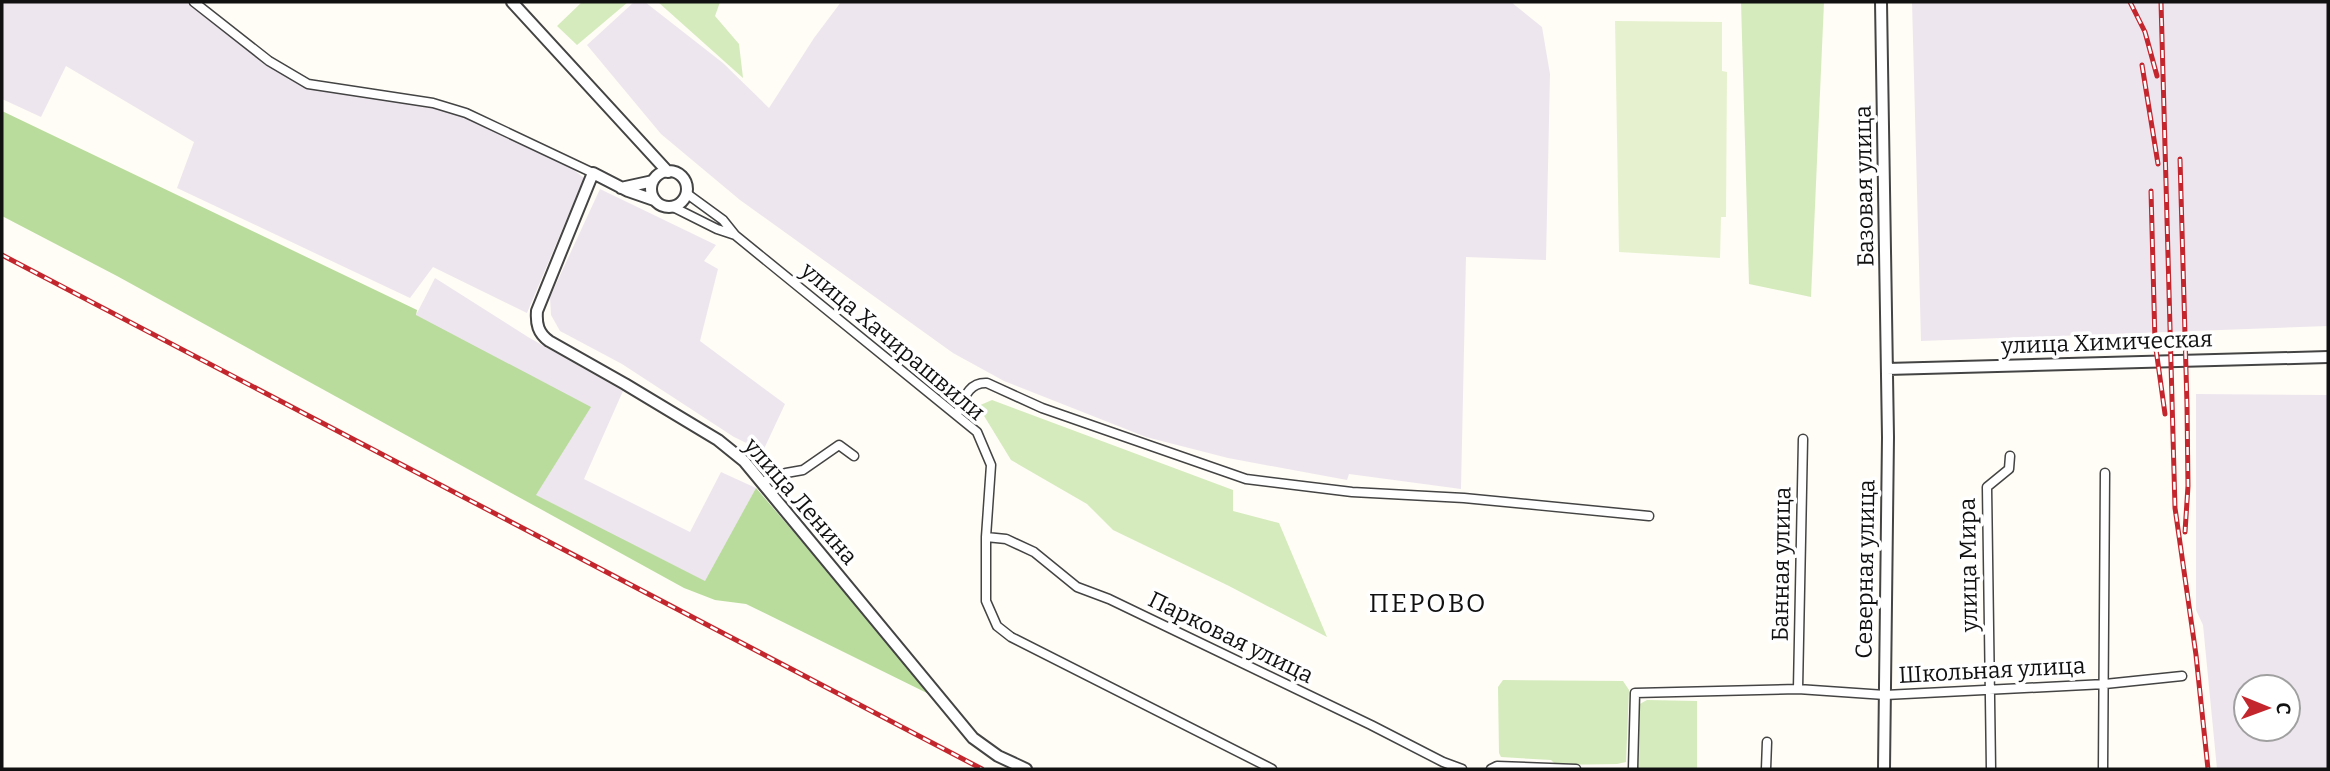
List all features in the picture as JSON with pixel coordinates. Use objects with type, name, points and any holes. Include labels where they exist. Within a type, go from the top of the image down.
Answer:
[{"type":"street","points":[[194,2],[270,61],[309,84],[433,103],[466,113],[621,188],[654,200],[662,206],[673,206],[717,229],[735,235]]},
{"type":"street","points":[[512,2],[652,156],[660,176],[652,193],[654,200]]},
{"type":"street","name":"Базовая улица","points":[[1881,2],[1887,369]]},
{"type":"street","name":"улица Ленина","points":[[593,173],[537,311],[540,333],[549,341],[718,440],[744,461],[972,737],[998,755],[1026,769]]},
{"type":"street","points":[[621,188],[660,176],[681,177],[686,193],[683,200],[673,206]]},
{"type":"street","name":"улица Хачирашвили","points":[[686,193],[723,220],[735,235],[977,432],[991,465],[986,537],[986,601],[997,625],[1011,637],[1272,769]]},
{"type":"street","name":"улица Химическая","points":[[1887,369],[2328,357]]},
{"type":"street","name":"Северная улица","points":[[1884,769],[1887,369]]},
{"type":"street","points":[[957,414],[970,387],[977,383],[987,383],[1042,408],[1246,479],[1352,492],[1464,498],[1649,516]]},
{"type":"street","name":"Банная улица","points":[[1798,689],[1803,439]]},
{"type":"street","points":[[762,482],[803,470],[839,445],[854,456]]},
{"type":"street","name":"улица Мира","points":[[1991,769],[1987,487],[2009,469],[2010,456]]},
{"type":"street","points":[[2103,769],[2105,472]]},
{"type":"street","name":"Парковая улица","points":[[986,537],[1006,539],[1034,552],[1077,587],[1109,599],[1462,769]]},
{"type":"street","name":"Школьная улица","points":[[1633,769],[1635,693],[1798,689],[1885,695],[2105,684],[2182,676]]},
{"type":"street","points":[[1766,769],[1768,742]]},
{"type":"street","points":[[1491,769],[1509,766],[1576,769]]},
{"type":"shaded area","points":[[2,2],[192,2],[263,54],[321,90],[423,101],[564,162],[584,178],[527,313],[433,267],[410,298],[177,188],[194,142],[66,66],[41,117],[2,99]]},
{"type":"shaded area","points":[[634,2],[645,2],[723,63],[769,108],[814,38],[841,2],[1511,2],[1542,27],[1550,74],[1546,260],[1466,257],[1461,489],[1349,474],[1347,480],[1228,458],[1146,437],[1004,381],[953,353],[740,200],[661,134],[587,45]]},
{"type":"shaded area","points":[[1912,2],[2328,2],[2328,326],[1921,341]]},
{"type":"shaded area","points":[[600,189],[716,245],[704,261],[718,269],[700,341],[785,404],[763,451],[734,437],[622,364],[560,331],[551,315],[550,297]]},
{"type":"shaded area","points":[[435,278],[528,337],[623,391],[584,479],[690,532],[721,472],[756,488],[706,582],[535,495],[416,315]]},
{"type":"shaded area","points":[[2196,394],[2328,395],[2328,769],[2217,769],[2203,625],[2196,610]]},
{"type":"green space","points":[[582,2],[628,2],[577,45],[557,26]]},
{"type":"green space","points":[[658,2],[720,2],[715,16],[739,44],[743,78]]},
{"type":"green space","points":[[1741,2],[1824,2],[1811,297],[1749,284]]},
{"type":"green space","points":[[1615,21],[1722,22],[1722,71],[1727,72],[1726,217],[1721,217],[1720,258],[1619,252]]},
{"type":"green space","points":[[2,111],[417,310],[416,315],[591,407],[536,495],[705,581],[756,488],[935,697],[746,604],[715,600],[684,588],[117,276],[2,216]]},
{"type":"green space","points":[[992,400],[1233,490],[1233,511],[1279,523],[1327,637],[1113,530],[1087,504],[1011,460],[978,406]]},
{"type":"green space","points":[[1503,680],[1623,681],[1629,690],[1626,762],[1556,765],[1551,760],[1501,757],[1498,687]]},
{"type":"green space","points":[[1647,700],[1697,701],[1697,769],[1637,769],[1638,705]]},
{"type":"railway","points":[[2130,2],[2145,32],[2157,76]]},
{"type":"railway","points":[[2161,2],[2175,508],[2196,655],[2208,769]]},
{"type":"railway","points":[[2142,65],[2158,164]]},
{"type":"railway","points":[[2180,159],[2187,405],[2188,486],[2185,532]]},
{"type":"railway","points":[[2151,191],[2155,342],[2165,414]]},
{"type":"railway","points":[[2,255],[982,769]]},
{"type":"district","name":"ПЕРОВО","points":[[1428,603]]}]
